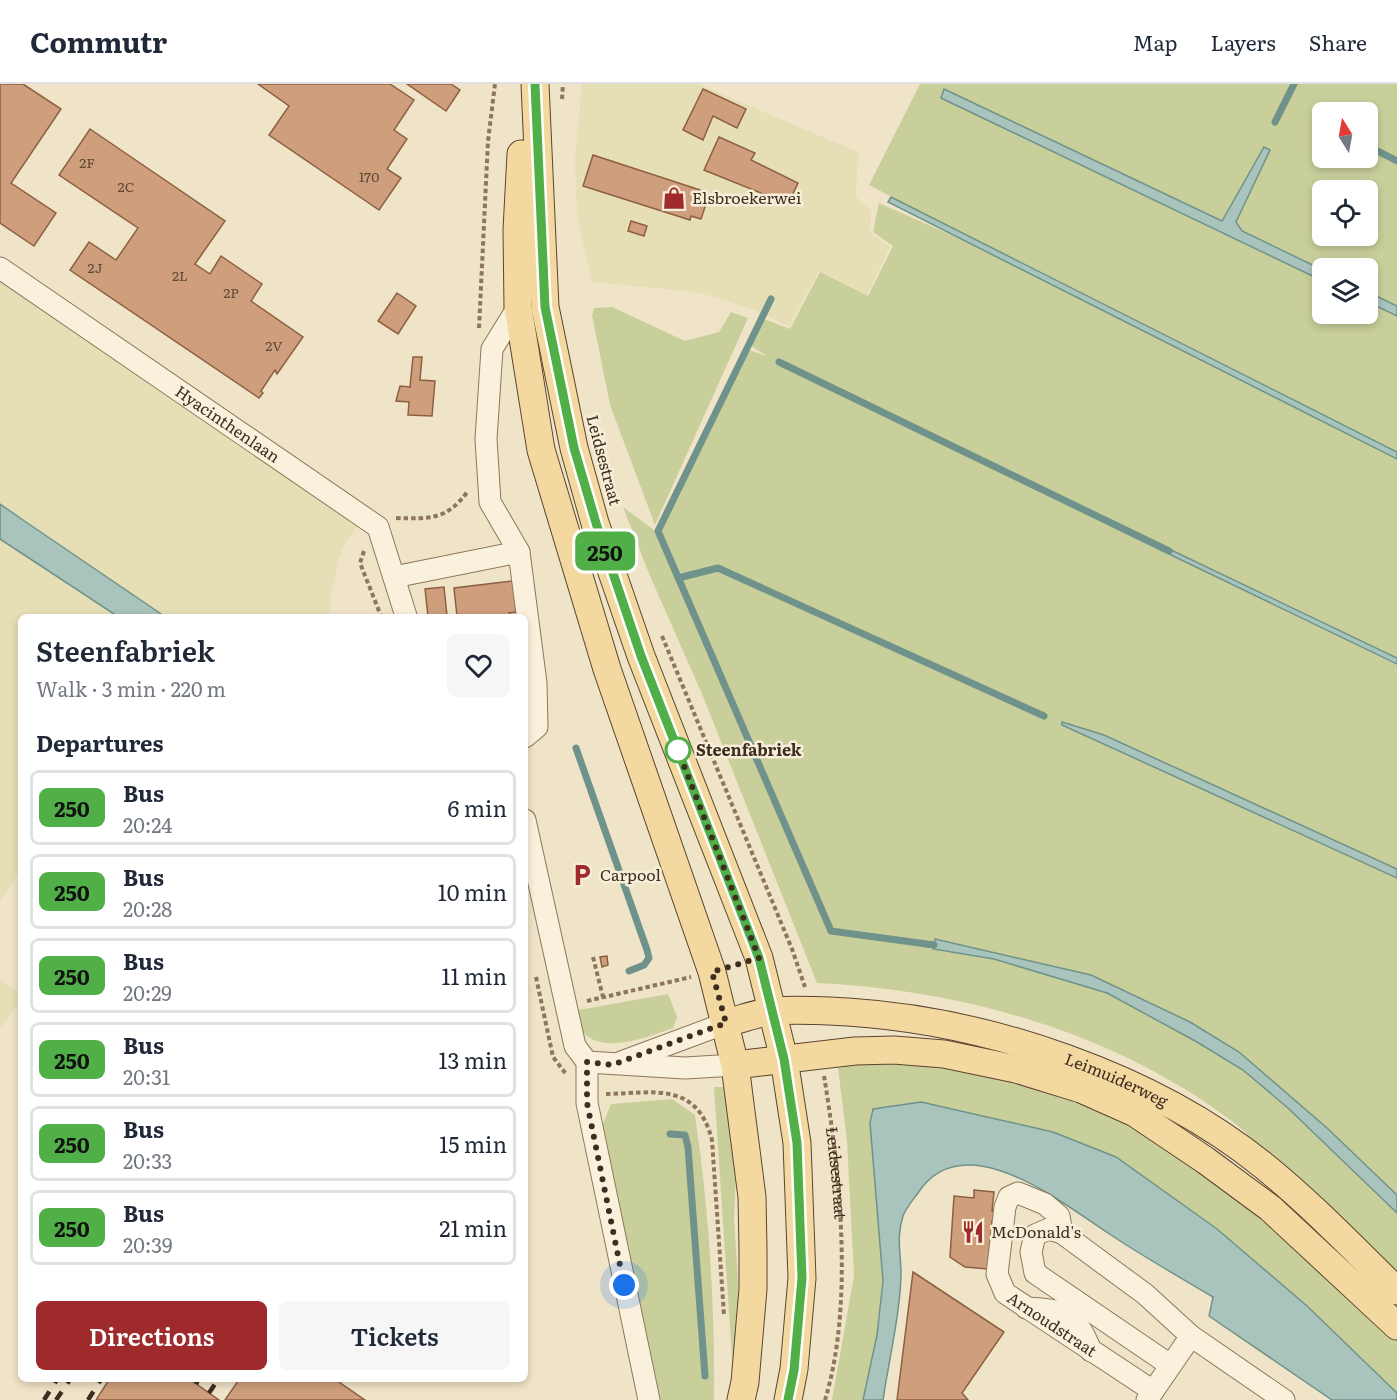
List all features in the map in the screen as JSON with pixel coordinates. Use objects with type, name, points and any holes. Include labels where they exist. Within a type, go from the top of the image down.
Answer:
[{"type":"main road","points":[[527,84],[517,230],[518,307],[541,450],[563,531],[607,669],[712,972],[735,1065],[752,1197],[753,1249],[753,1289],[745,1382],[741,1400]]},
{"type":"main road","name":"Leidsestraat","points":[[534,84],[545,307],[574,448],[596,523],[641,656],[759,958],[784,1059],[797,1143],[802,1278],[794,1370],[788,1400]]},
{"type":"main road","name":"Leimuiderweg","points":[[726,1023],[773,1011],[811,1010],[871,1014],[943,1023],[1023,1042],[1092,1068],[1167,1104],[1264,1166],[1397,1291]]},
{"type":"main road","name":"Leimuiderweg","points":[[735,1065],[894,1050],[944,1054],[1016,1069],[1081,1089],[1135,1113],[1205,1160],[1270,1208],[1397,1326]]},
{"type":"street","name":"Hyacinthenlaan","points":[[0,268],[378,527]]},
{"type":"street","points":[[518,307],[492,349],[486,439],[490,502],[519,552],[527,614]]},
{"type":"street","points":[[378,527],[405,614]]},
{"type":"street","points":[[394,577],[519,552]]},
{"type":"street","points":[[528,621],[536,683],[537,728],[528,735]]},
{"type":"street","points":[[528,834],[575,1046],[587,1062],[587,1103],[649,1400]]},
{"type":"street","points":[[612,1065],[726,1023]]},
{"type":"street","points":[[587,1062],[685,1068],[735,1065]]},
{"type":"street","name":"Arnoudstraat","points":[[1062,1233],[1059,1216],[1045,1204],[1018,1193],[1009,1197],[1005,1207],[997,1274],[1005,1293],[1091,1351],[1150,1396],[1191,1336]]},
{"type":"street","name":"Arnoudstraat","points":[[1170,1365],[1035,1273],[1031,1252],[1035,1235],[1048,1228],[1062,1233],[1145,1294],[1191,1336],[1284,1400]]},
{"type":"path","points":[[478,339],[488,141],[495,84]]},
{"type":"path","points":[[562,105],[563,84]]},
{"type":"path","points":[[380,614],[360,563],[366,544],[378,527],[390,518],[428,519],[456,508],[469,491],[470,479]]},
{"type":"path","points":[[658,628],[792,950],[811,1010]]},
{"type":"path","points":[[759,958],[792,950]]},
{"type":"path","points":[[593,957],[603,997]]},
{"type":"path","points":[[712,972],[542,1011],[553,1057],[576,1085],[607,1094],[669,1091],[683,1096],[708,1124],[712,1140],[725,1322]]},
{"type":"path","name":"Leidsestraat","points":[[821,1056],[837,1160],[840,1260],[839,1332],[825,1400]]},
{"type":"shaded area","points":[[582,84],[698,84],[858,152],[856,197],[872,211],[869,232],[890,247],[867,295],[819,271],[789,326],[752,309],[697,292],[592,282],[577,216],[575,159]]},
{"type":"shaded area","points":[[0,276],[361,522],[346,541],[339,558],[331,595],[330,614],[161,614],[0,504]]},
{"type":"shaded area","points":[[0,539],[114,614],[18,614],[18,874],[0,901]]},
{"type":"shaded area","points":[[0,979],[18,992],[18,1005],[0,1028]]},
{"type":"green space","points":[[920,84],[1397,84],[1397,1278],[1233,1122],[1187,1090],[1138,1063],[1088,1040],[1035,1021],[981,1006],[872,987],[817,983],[702,694],[650,576],[623,507],[654,530],[675,570],[660,531],[749,350],[767,356],[748,344],[764,319],[790,329],[820,272],[868,296],[893,246],[873,232],[879,203],[1048,278],[869,185]]},
{"type":"green space","points":[[612,307],[685,341],[719,332],[731,312],[748,318],[655,525],[610,405],[592,315],[594,308]]},
{"type":"green space","points":[[668,994],[677,1017],[673,1028],[629,1041],[600,1042],[588,1037],[579,1027],[573,1011]]},
{"type":"green space","points":[[869,1062],[944,1065],[1082,1097],[1182,1151],[1397,1334],[1397,1393],[1307,1306],[1217,1229],[1116,1157],[873,1110],[870,1123],[883,1281],[877,1335],[863,1400],[832,1400],[854,1276],[847,1141],[838,1068]]},
{"type":"green space","points":[[714,1087],[724,1087],[734,1097],[738,1127],[734,1218],[738,1281],[739,1380],[734,1388]]},
{"type":"green space","points":[[672,1099],[695,1115],[710,1257],[714,1400],[659,1400],[601,1161],[603,1124],[611,1104]]},
{"type":"water","points":[[944,89],[1222,221],[1264,147],[1270,150],[1236,222],[1242,231],[1312,265],[1312,276],[941,98]]},
{"type":"water","points":[[891,197],[1397,452],[1397,459],[888,202]]},
{"type":"water","points":[[1378,297],[1397,306],[1397,316],[1378,307]]},
{"type":"water","points":[[0,504],[161,614],[114,614],[0,539]]},
{"type":"water","points":[[1169,549],[1397,658],[1397,664],[1169,554]]},
{"type":"water","points":[[1062,722],[1104,735],[1397,869],[1397,878],[1062,725]]},
{"type":"water","points":[[935,939],[1091,975],[1190,1022],[1239,1052],[1327,1128],[1397,1195],[1397,1213],[1289,1109],[1243,1070],[1197,1042],[1107,993],[994,959],[933,949]]},
{"type":"water","points":[[921,1102],[1053,1132],[1116,1157],[1217,1229],[1307,1306],[1397,1393],[1397,1400],[1332,1400],[1209,1316],[1213,1297],[1134,1250],[1040,1189],[1013,1176],[986,1167],[961,1166],[937,1173],[918,1193],[903,1216],[899,1238],[901,1274],[899,1305],[883,1400],[863,1400],[877,1335],[883,1281],[870,1123],[873,1109]]},
{"type":"building","points":[[0,84],[23,84],[61,109],[11,183],[56,213],[34,246],[0,223]]},
{"type":"building","points":[[258,84],[390,84],[414,100],[394,130],[407,139],[387,169],[401,178],[379,210],[269,135],[289,106]]},
{"type":"building","points":[[407,84],[451,84],[460,90],[446,111]]},
{"type":"building","points":[[703,89],[746,109],[737,128],[713,116],[703,140],[683,130]]},
{"type":"building","points":[[90,129],[225,221],[195,264],[210,274],[221,256],[262,284],[251,301],[303,337],[277,374],[275,370],[259,398],[70,270],[89,242],[116,260],[138,228],[59,175]]},
{"type":"building","points":[[719,137],[755,153],[751,160],[798,183],[788,204],[704,170]]},
{"type":"building","points":[[593,155],[700,190],[698,195],[708,198],[701,219],[691,216],[690,220],[583,186]]},
{"type":"building","points":[[631,221],[647,226],[644,236],[628,231]]},
{"type":"building","points":[[397,293],[416,306],[398,334],[378,321]]},
{"type":"building","points":[[413,357],[422,357],[420,380],[435,381],[432,416],[408,415],[409,402],[396,401],[400,386],[410,387]]},
{"type":"building","points":[[521,580],[525,611],[509,614],[457,614],[454,588]]},
{"type":"building","points":[[444,587],[447,614],[428,614],[425,589]]},
{"type":"building","points":[[607,956],[608,965],[602,967],[600,957]]},
{"type":"building","points":[[974,1190],[994,1192],[992,1211],[995,1211],[988,1269],[965,1267],[950,1257],[954,1196],[974,1198]]},
{"type":"building","points":[[913,1272],[1004,1332],[962,1393],[968,1400],[897,1400]]},
{"type":"building","points":[[107,1382],[194,1382],[219,1400],[96,1400]]},
{"type":"building","points":[[237,1382],[339,1382],[365,1400],[225,1400]]},
{"type":"waterway","points":[[1275,122],[1294,84]]},
{"type":"waterway","points":[[1378,151],[1397,161]]},
{"type":"waterway","points":[[771,299],[658,531],[831,931],[934,945]]},
{"type":"waterway","points":[[779,362],[1169,551]]},
{"type":"waterway","points":[[678,578],[718,568],[1044,716]]},
{"type":"waterway","points":[[576,748],[649,958],[644,965],[629,971]]},
{"type":"waterway","points":[[670,1134],[685,1135],[688,1147],[705,1376]]},
{"type":"railway","points":[[44,1400],[55,1382]]},
{"type":"railway","points":[[56,1400],[68,1382]]},
{"type":"railway","points":[[88,1400],[99,1382]]},
{"type":"railway","points":[[209,1393],[216,1382]]},
{"type":"bus line","name":"250","points":[[535,84],[545,307],[574,448],[596,523],[641,656],[759,958],[784,1059],[797,1143],[802,1278],[794,1370],[788,1400]]},
{"type":"place","name":"Elsbroekerwei","points":[[674,198]]},
{"type":"place","name":"Steenfabriek","points":[[678,750]]},
{"type":"place","name":"Carpool","points":[[582,875]]},
{"type":"place","name":"McDonald's","points":[[973,1232]]},
{"type":"route","points":[[624,1285],[587,1103],[587,1062],[612,1065],[726,1023],[712,972],[759,958],[677,748],[678,750]]}]
